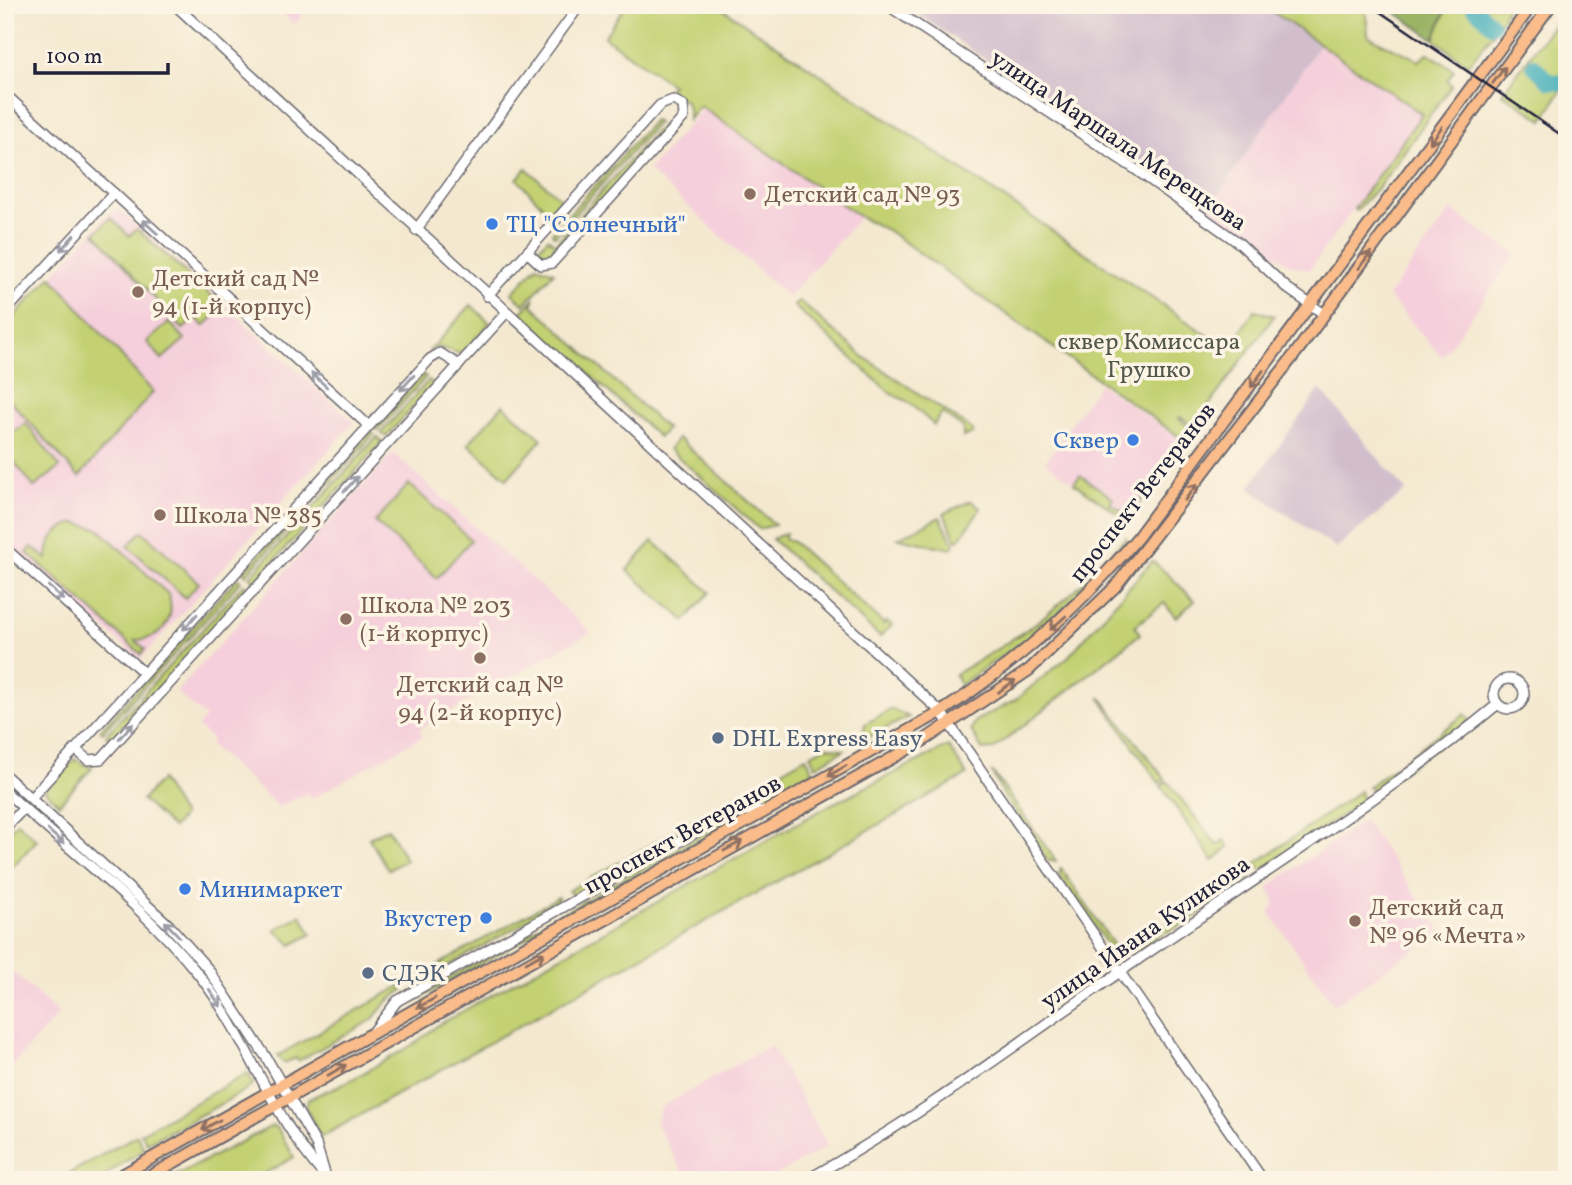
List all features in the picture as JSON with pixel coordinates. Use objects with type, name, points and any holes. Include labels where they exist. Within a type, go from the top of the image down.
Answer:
[{"type":"main road","name":"проспект Ветеранов","points":[[113,1180],[941,712],[1045,636],[1105,577],[1312,306],[1532,5]]},
{"type":"main road","name":"проспект Ветеранов","points":[[143,1180],[951,723],[1029,670],[1115,587],[1324,314],[1550,5]]},
{"type":"street","points":[[174,5],[487,296],[875,648],[941,712],[1264,1180]]},
{"type":"street","points":[[416,230],[580,5]]},
{"type":"street","name":"улица Маршала Мерецкова","points":[[887,5],[1135,169],[1238,243],[1287,288],[1324,314]]},
{"type":"street","points":[[5,94],[369,426]]},
{"type":"street","points":[[487,296],[660,105],[673,100],[683,105],[686,111],[679,123],[552,263],[541,265],[527,252]]},
{"type":"street","points":[[5,312],[114,193]]},
{"type":"street","points":[[75,749],[88,760],[101,759],[506,313]]},
{"type":"street","points":[[30,798],[434,355],[445,354],[459,365]]},
{"type":"street","points":[[5,548],[144,673]]},
{"type":"street","name":"улица Ивана Куликова","points":[[806,1180],[858,1152],[1372,800],[1498,705]]},
{"type":"street","points":[[5,775],[184,941],[236,1008],[282,1084],[316,1144],[327,1178]]},
{"type":"street","points":[[5,791],[176,948],[220,1006],[303,1152],[327,1178]]},
{"type":"street","points":[[5,828],[24,808]]},
{"type":"street","points":[[373,1033],[397,1001],[705,827],[729,814],[767,811]]},
{"type":"shaded area","points":[[273,5],[308,5],[295,25]]},
{"type":"shaded area","points":[[904,5],[1262,5],[1319,45],[1209,209]]},
{"type":"shaded area","points":[[1319,45],[1422,114],[1309,270],[1289,264],[1209,209]]},
{"type":"shaded area","name":"Детский сад № 93","points":[[703,109],[860,217],[788,297],[648,170]]},
{"type":"shaded area","name":"Школа № 385","points":[[119,209],[354,422],[140,660],[5,541],[5,395],[79,477],[152,392],[51,276],[112,211]]},
{"type":"shaded area","points":[[1451,210],[1516,254],[1442,357],[1388,296]]},
{"type":"shaded area","points":[[1099,384],[1183,441],[1127,520],[1045,462]]},
{"type":"shaded area","points":[[1320,389],[1406,491],[1336,548],[1249,488]]},
{"type":"shaded area","name":"Школа № 203 (1-й корпус)","points":[[393,453],[591,632],[419,729],[423,736],[311,799],[307,793],[279,807],[209,744],[212,739],[198,727],[205,717],[176,692]]},
{"type":"shaded area","name":"Детский сад № 96 «Мечта»","points":[[1364,820],[1441,931],[1334,1005],[1269,912],[1274,906],[1274,898],[1268,887]]},
{"type":"shaded area","points":[[5,965],[59,1014],[5,1073]]},
{"type":"shaded area","points":[[771,1045],[828,1146],[768,1180],[687,1180],[656,1124],[661,1107]]},
{"type":"green space","name":"сквер Комиссара Грушко","points":[[626,5],[717,5],[1228,349],[1255,310],[1274,316],[1194,426],[1178,418],[1192,429],[1184,440],[887,230],[860,217],[700,106],[688,120],[688,107],[683,99],[672,95],[660,99],[672,85],[604,37]]},
{"type":"green space","points":[[1263,5],[1358,5],[1366,13],[1368,35],[1419,61],[1428,53],[1454,70],[1447,81],[1452,85],[1380,185],[1356,211],[1354,209],[1422,114]]},
{"type":"green space","points":[[1385,5],[1448,5],[1434,39]]},
{"type":"green space","points":[[1448,5],[1467,5],[1494,32],[1468,65],[1434,39]]},
{"type":"green space","points":[[1478,5],[1508,5],[1499,25]]},
{"type":"green space","points":[[1567,7],[1567,81],[1543,120],[1502,93]]},
{"type":"green space","points":[[654,120],[657,123],[555,236],[552,233]]},
{"type":"green space","points":[[661,126],[666,131],[580,225],[575,221]]},
{"type":"green space","points":[[526,168],[561,199],[548,212],[517,179]]},
{"type":"green space","points":[[111,218],[129,236],[137,229],[224,307],[204,326],[196,318],[183,329],[95,233]]},
{"type":"green space","points":[[573,224],[578,228],[549,260],[539,257],[538,249],[548,238],[555,244]]},
{"type":"green space","points":[[537,266],[554,272],[524,305],[512,293]]},
{"type":"green space","points":[[51,276],[153,392],[79,477],[5,395],[5,327]]},
{"type":"green space","points":[[535,298],[532,305],[667,429],[659,437],[521,313]]},
{"type":"green space","points":[[799,301],[864,357],[973,430],[973,433],[963,437],[963,428],[942,413],[934,425],[907,401],[891,394],[794,306]]},
{"type":"green space","points":[[471,305],[490,323],[461,354],[439,347],[430,350]]},
{"type":"green space","points":[[169,322],[185,339],[162,359],[147,342]]},
{"type":"green space","points":[[423,374],[426,377],[378,430],[374,427]]},
{"type":"green space","points":[[429,380],[434,384],[386,437],[381,433]]},
{"type":"green space","points":[[503,405],[542,439],[507,479],[468,444]]},
{"type":"green space","points":[[26,423],[60,467],[34,487],[5,450],[5,439]]},
{"type":"green space","points":[[371,431],[374,434],[246,575],[243,572]]},
{"type":"green space","points":[[377,437],[382,442],[255,582],[250,577]]},
{"type":"green space","points":[[678,438],[775,525],[759,529],[669,449]]},
{"type":"green space","points":[[1080,475],[1113,498],[1110,503],[1128,515],[1151,487],[1127,520],[1074,483]]},
{"type":"green space","points":[[409,484],[471,540],[437,578],[375,522]]},
{"type":"green space","points":[[971,501],[981,508],[959,540],[956,540],[944,513]]},
{"type":"green space","points":[[940,517],[954,544],[951,549],[898,538]]},
{"type":"green space","points":[[76,523],[99,529],[168,594],[170,612],[165,626],[152,636],[135,640],[145,649],[141,654],[27,553],[32,547],[47,559],[54,535]]},
{"type":"green space","points":[[142,531],[199,583],[185,598],[128,546]]},
{"type":"green space","points":[[786,533],[784,539],[793,542],[884,624],[887,621],[892,625],[880,637],[772,539]]},
{"type":"green space","points":[[1126,537],[1127,541],[1089,584],[1042,628],[960,685],[955,674],[1005,644],[1067,598]]},
{"type":"green space","points":[[653,541],[710,592],[685,621],[627,570]]},
{"type":"green space","points":[[1152,561],[1195,601],[1176,617],[1164,603],[1135,626],[1140,634],[994,749],[982,750],[971,730],[975,721],[1014,701],[1068,657]]},
{"type":"green space","points":[[237,578],[241,581],[103,732],[100,730]]},
{"type":"green space","points":[[244,584],[249,588],[111,740],[106,735]]},
{"type":"green space","points":[[1099,697],[1103,700],[1165,779],[1159,783]]},
{"type":"green space","points":[[892,709],[909,717],[862,740],[865,724]]},
{"type":"green space","points":[[1465,714],[1470,721],[1375,792],[1368,787]]},
{"type":"green space","points":[[826,746],[844,750],[816,766],[810,755]]},
{"type":"green space","points":[[948,746],[967,775],[321,1137],[306,1108],[308,1099],[349,1081],[414,1044],[438,1025],[830,805]]},
{"type":"green space","points":[[806,757],[813,771],[776,799],[719,812],[715,809]]},
{"type":"green space","points":[[75,759],[92,768],[59,804],[44,790]]},
{"type":"green space","points":[[992,773],[1056,861],[1048,861],[1004,796]]},
{"type":"green space","points":[[161,780],[183,816],[173,828],[142,800]]},
{"type":"green space","points":[[1167,781],[1217,845],[1224,840],[1229,847],[1213,861],[1161,786]]},
{"type":"green space","points":[[1360,791],[1363,801],[1263,869],[1255,864]]},
{"type":"green space","points":[[705,814],[707,819],[573,895],[568,891]]},
{"type":"green space","points":[[742,816],[393,1012],[402,1004],[726,820]]},
{"type":"green space","points":[[17,822],[37,840],[5,875],[5,835]]},
{"type":"green space","points":[[388,828],[406,860],[388,870],[369,838]]},
{"type":"green space","points":[[1061,868],[1115,947],[1111,950],[1059,875]]},
{"type":"green space","points":[[1248,869],[1250,878],[1180,926],[1161,934],[1134,953],[1131,949]]},
{"type":"green space","points":[[558,897],[559,903],[417,983],[413,979]]},
{"type":"green space","points":[[301,915],[312,934],[292,945],[275,930]]},
{"type":"green space","points":[[402,985],[403,990],[386,1003],[372,1020],[298,1061],[296,1058],[284,1063],[277,1056]]},
{"type":"green space","points":[[248,1073],[253,1084],[248,1088],[147,1143],[141,1133]]},
{"type":"green space","points":[[272,1126],[278,1129],[294,1157],[253,1180],[167,1180]]},
{"type":"green space","points":[[137,1135],[144,1149],[98,1180],[58,1180]]},
{"type":"waterway","points":[[1472,5],[1492,25]]},
{"type":"waterway","points":[[1534,66],[1550,82],[1567,83]]},
{"type":"railway","points":[[1370,5],[1567,139]]},
{"type":"place","name":"Детский сад № 93","points":[[750,194]]},
{"type":"place","name":"ТЦ \"Солнечный\"","points":[[492,224]]},
{"type":"place","name":"Детский сад № 94 (1-й корпус)","points":[[138,292]]},
{"type":"place","name":"Сквер","points":[[1133,440]]},
{"type":"place","name":"Школа № 385","points":[[160,515]]},
{"type":"place","name":"Школа № 203 (1-й корпус)","points":[[346,619]]},
{"type":"place","name":"Детский сад № 94 (2-й корпус)","points":[[480,658]]},
{"type":"place","name":"DHL Express Easy","points":[[718,738]]},
{"type":"place","name":"Минимаркет","points":[[185,889]]},
{"type":"place","name":"Вкустер","points":[[486,918]]},
{"type":"place","name":"Детский сад № 96 «Мечта»","points":[[1355,921]]},
{"type":"place","name":"СДЭК","points":[[368,973]]}]
